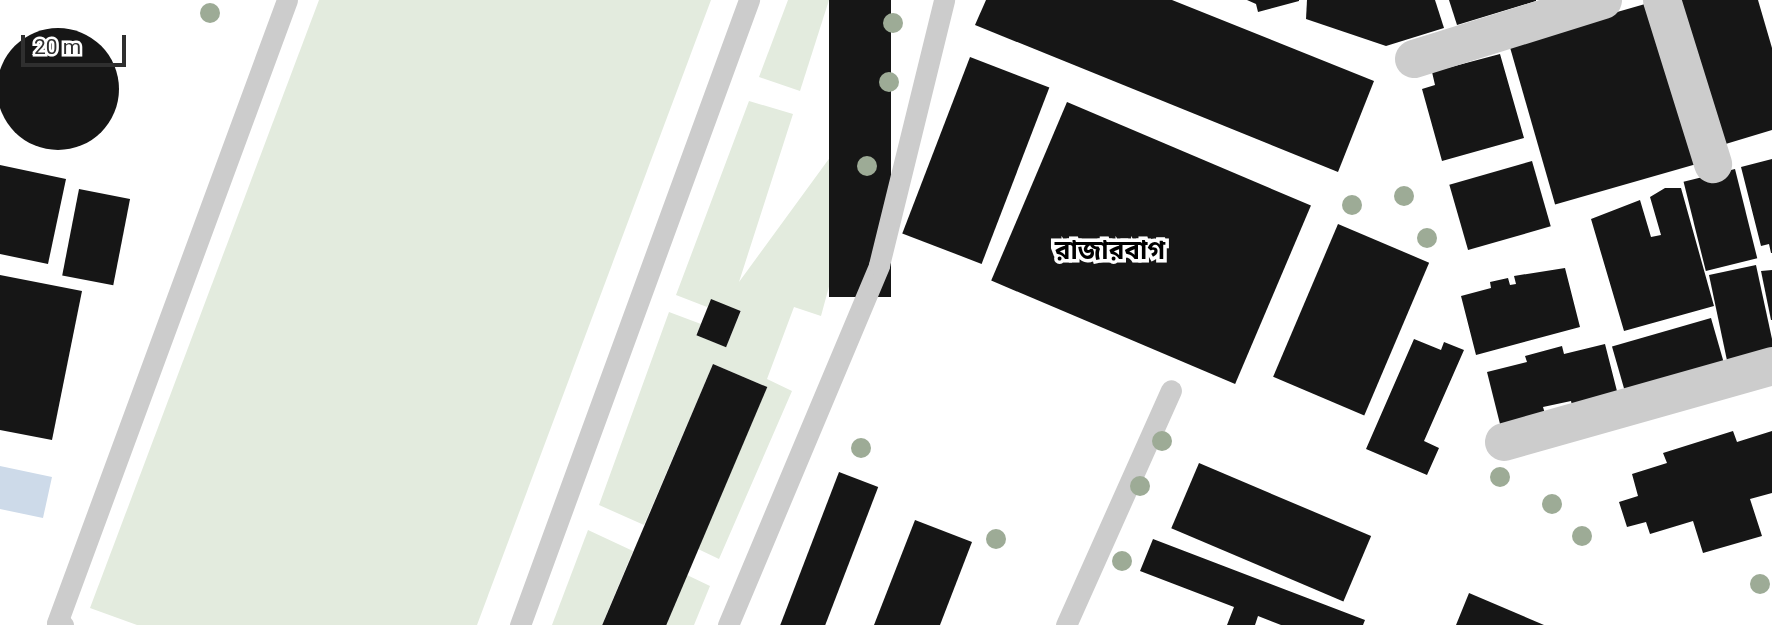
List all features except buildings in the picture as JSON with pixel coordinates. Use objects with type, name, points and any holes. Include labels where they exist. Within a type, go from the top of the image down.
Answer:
[{"type":"street","points":[[1414,59],[1604,0]]},
{"type":"street","points":[[1662,0],[1713,164]]},
{"type":"street","points":[[1504,442],[1772,366]]},
{"type":"lane","points":[[62,625],[57,623],[287,0]]},
{"type":"lane","points":[[520,625],[749,0]]},
{"type":"lane","points":[[728,625],[879,265],[944,0]]},
{"type":"lane","points":[[1066,625],[1171,390]]},
{"type":"shaded area","points":[[319,0],[711,0],[477,625],[137,625],[90,608]]},
{"type":"shaded area","points":[[788,0],[829,0],[800,91],[759,77]]},
{"type":"shaded area","points":[[749,101],[793,114],[739,282],[850,130],[870,136],[821,316],[794,307],[767,379],[792,391],[719,559],[698,549],[767,387],[713,364],[644,525],[599,505],[669,312],[701,324],[696,335],[726,347],[741,311],[711,300],[707,307],[676,295]]},
{"type":"shaded area","points":[[588,530],[633,551],[602,625],[552,625]]},
{"type":"shaded area","points":[[687,575],[710,586],[694,625],[666,625]]},
{"type":"water","points":[[0,466],[52,477],[43,518],[0,509]]},
{"type":"district","name":"রাজারবাগ","points":[[1110,251]]}]
